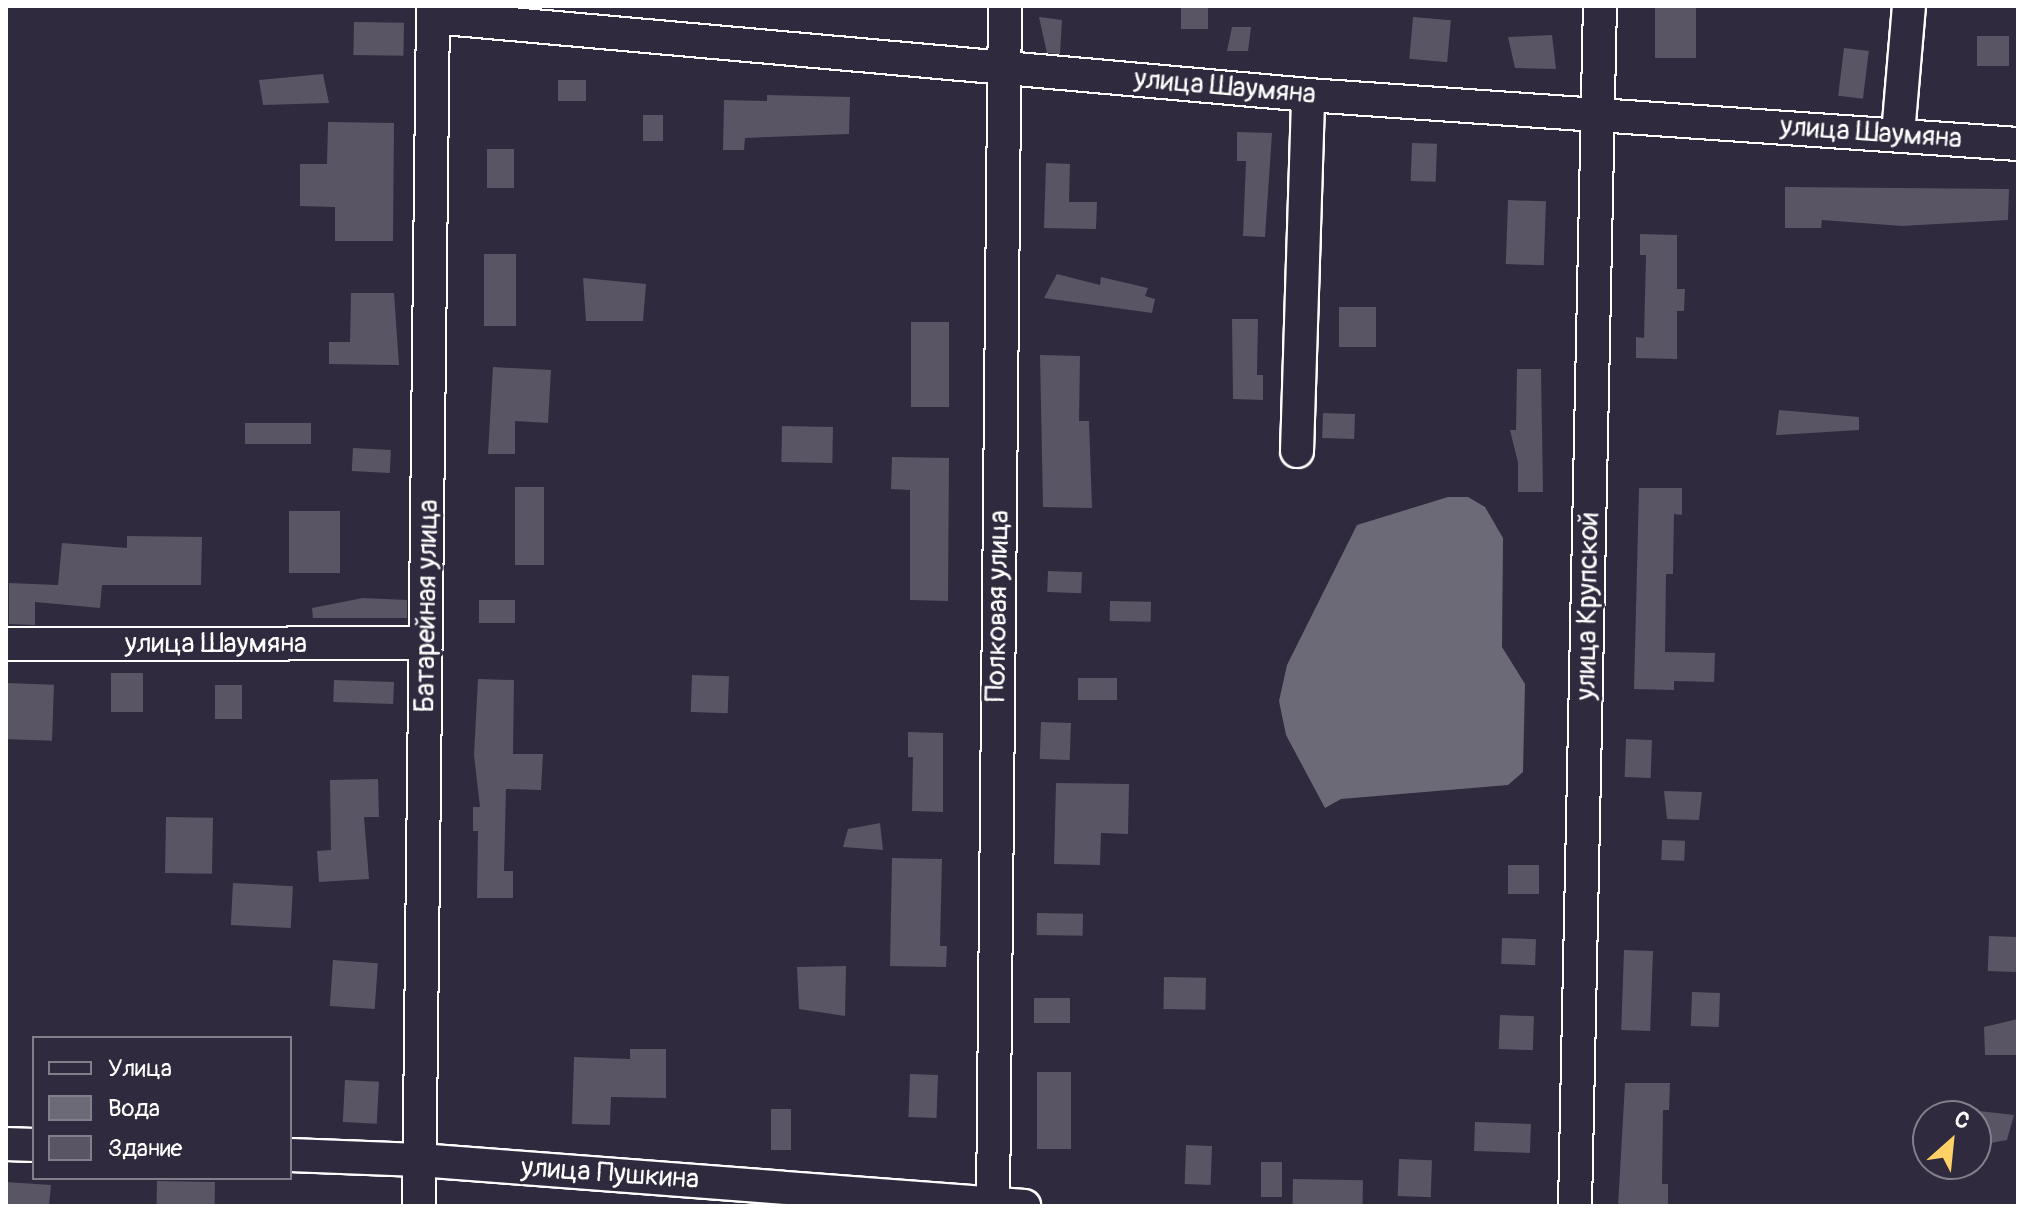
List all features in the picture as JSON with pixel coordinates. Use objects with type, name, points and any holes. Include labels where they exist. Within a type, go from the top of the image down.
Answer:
[{"type":"street","name":"Полковая улица","points":[[1003,1205],[1005,6]]},
{"type":"street","name":"улица Крупской","points":[[1575,1206],[1600,6]]},
{"type":"street","points":[[1898,134],[1909,6]]},
{"type":"street","name":"улица Шаумяна","points":[[433,11],[1308,95],[2018,144]]},
{"type":"street","name":"Батарейная улица","points":[[419,1206],[433,11]]},
{"type":"street","points":[[1297,451],[1308,95]]},
{"type":"street","name":"улица Шаумяна","points":[[6,644],[426,643]]},
{"type":"street","points":[[6,1144],[32,1145]]},
{"type":"street","name":"улица Пушкина","points":[[292,1155],[419,1160],[1003,1205]]},
{"type":"water","points":[[1448,497],[1468,497],[1485,507],[1503,538],[1502,647],[1525,684],[1523,772],[1508,785],[1341,799],[1325,808],[1286,735],[1279,701],[1287,665],[1357,525]]},
{"type":"building","points":[[1181,6],[1208,6],[1208,29],[1181,29]]},
{"type":"building","points":[[1655,6],[1696,6],[1696,58],[1655,58]]},
{"type":"building","points":[[1039,17],[1062,20],[1060,54],[1047,53]]},
{"type":"building","points":[[1413,17],[1451,20],[1447,62],[1409,59]]},
{"type":"building","points":[[354,22],[404,23],[403,56],[353,55]]},
{"type":"building","points":[[1232,27],[1251,27],[1248,51],[1227,51]]},
{"type":"building","points":[[1552,35],[1556,69],[1515,68],[1508,37]]},
{"type":"building","points":[[1977,36],[2009,36],[2009,66],[1977,66]]},
{"type":"building","points":[[1844,48],[1869,51],[1863,99],[1838,96]]},
{"type":"building","points":[[323,74],[329,103],[263,105],[259,80]]},
{"type":"building","points":[[558,80],[586,80],[586,101],[558,101]]},
{"type":"building","points":[[767,95],[850,97],[849,134],[745,138],[744,150],[723,150],[724,100],[767,101]]},
{"type":"building","points":[[643,115],[663,115],[663,141],[643,141]]},
{"type":"building","points":[[328,122],[394,123],[393,241],[335,241],[335,207],[300,206],[300,164],[327,164]]},
{"type":"building","points":[[1237,132],[1272,133],[1265,237],[1243,236],[1246,161],[1237,161]]},
{"type":"building","points":[[1412,143],[1437,144],[1436,182],[1411,181]]},
{"type":"building","points":[[487,149],[514,149],[514,188],[487,188]]},
{"type":"building","points":[[1046,163],[1070,164],[1069,202],[1097,202],[1096,229],[1044,228]]},
{"type":"building","points":[[1785,187],[2009,189],[2008,220],[1902,226],[1822,220],[1821,228],[1785,228]]},
{"type":"building","points":[[1508,200],[1546,201],[1544,265],[1506,264]]},
{"type":"building","points":[[1640,234],[1677,235],[1677,289],[1685,289],[1684,311],[1677,311],[1677,359],[1636,358],[1636,337],[1644,338],[1646,255],[1640,255]]},
{"type":"building","points":[[484,254],[516,254],[516,326],[484,326]]},
{"type":"building","points":[[1057,274],[1100,285],[1101,277],[1148,288],[1145,296],[1155,299],[1152,313],[1044,298]]},
{"type":"building","points":[[583,278],[646,284],[643,321],[586,321]]},
{"type":"building","points":[[351,293],[394,293],[399,365],[329,364],[329,342],[350,342]]},
{"type":"building","points":[[1339,307],[1376,307],[1376,347],[1339,347]]},
{"type":"building","points":[[1232,319],[1258,319],[1257,375],[1263,375],[1263,400],[1233,399]]},
{"type":"building","points":[[911,322],[949,322],[949,407],[911,407]]},
{"type":"building","points":[[1040,355],[1080,356],[1079,421],[1089,421],[1092,508],[1043,507]]},
{"type":"building","points":[[493,367],[551,370],[548,423],[515,421],[515,454],[488,454]]},
{"type":"building","points":[[1517,369],[1541,369],[1543,492],[1518,492],[1518,463],[1510,430],[1516,430]]},
{"type":"building","points":[[1779,410],[1859,417],[1859,430],[1776,435]]},
{"type":"building","points":[[1323,413],[1355,414],[1354,439],[1322,438]]},
{"type":"building","points":[[245,423],[311,423],[311,444],[245,444]]},
{"type":"building","points":[[782,426],[833,427],[832,463],[781,462]]},
{"type":"building","points":[[353,448],[391,450],[390,473],[352,471]]},
{"type":"building","points":[[892,457],[949,458],[948,601],[910,600],[910,490],[891,489]]},
{"type":"building","points":[[515,487],[544,487],[544,565],[515,565]]},
{"type":"building","points":[[1639,488],[1682,488],[1682,515],[1674,514],[1673,574],[1666,574],[1665,652],[1715,653],[1714,682],[1674,681],[1674,690],[1634,689]]},
{"type":"building","points":[[289,511],[340,511],[340,573],[289,573]]},
{"type":"building","points":[[127,536],[202,537],[201,585],[102,585],[100,608],[35,602],[35,625],[9,624],[9,583],[58,585],[62,543],[127,548]]},
{"type":"building","points":[[1048,571],[1082,572],[1081,593],[1047,592]]},
{"type":"building","points":[[363,598],[407,600],[407,618],[313,618],[312,608]]},
{"type":"building","points":[[479,600],[515,600],[515,623],[479,623]]},
{"type":"building","points":[[1110,601],[1151,602],[1151,622],[1110,621]]},
{"type":"building","points":[[111,673],[143,673],[143,712],[111,712]]},
{"type":"building","points":[[692,675],[729,676],[728,713],[691,712]]},
{"type":"building","points":[[1078,678],[1117,678],[1117,700],[1078,700]]},
{"type":"building","points":[[478,679],[514,680],[513,754],[543,754],[541,790],[506,789],[504,871],[513,871],[513,898],[477,898],[478,831],[473,831],[473,807],[480,807],[474,755]]},
{"type":"building","points":[[334,680],[394,682],[393,704],[333,702]]},
{"type":"building","points":[[6,683],[54,685],[52,741],[6,739]]},
{"type":"building","points":[[215,685],[242,685],[242,719],[215,719]]},
{"type":"building","points":[[1041,722],[1071,723],[1070,760],[1040,759]]},
{"type":"building","points":[[908,732],[943,733],[943,812],[912,811],[913,757],[908,757]]},
{"type":"building","points":[[1626,739],[1652,740],[1651,778],[1625,777]]},
{"type":"building","points":[[378,779],[379,817],[364,817],[369,879],[319,882],[317,851],[331,850],[330,780]]},
{"type":"building","points":[[1056,783],[1129,784],[1128,834],[1101,833],[1100,865],[1054,864]]},
{"type":"building","points":[[1664,791],[1702,792],[1699,820],[1667,819]]},
{"type":"building","points":[[166,817],[213,818],[212,874],[165,873]]},
{"type":"building","points":[[880,823],[883,850],[843,847],[848,829]]},
{"type":"building","points":[[1662,840],[1685,841],[1684,861],[1661,860]]},
{"type":"building","points":[[892,858],[942,859],[940,946],[947,946],[946,967],[890,966]]},
{"type":"building","points":[[1508,865],[1539,865],[1539,894],[1508,894]]},
{"type":"building","points":[[233,883],[293,886],[291,928],[231,925]]},
{"type":"building","points":[[1037,913],[1083,914],[1083,936],[1037,935]]},
{"type":"building","points":[[1989,936],[2017,937],[2016,972],[1988,971]]},
{"type":"building","points":[[1502,938],[1536,939],[1535,965],[1501,964]]},
{"type":"building","points":[[1624,950],[1653,951],[1650,1031],[1621,1030]]},
{"type":"building","points":[[333,960],[378,963],[375,1009],[330,1006]]},
{"type":"building","points":[[846,966],[845,1016],[799,1009],[797,967]]},
{"type":"building","points":[[1164,977],[1206,978],[1205,1010],[1163,1009]]},
{"type":"building","points":[[1692,992],[1720,993],[1719,1027],[1691,1026]]},
{"type":"building","points":[[1034,998],[1070,998],[1070,1023],[1034,1023]]},
{"type":"building","points":[[1500,1015],[1534,1016],[1533,1050],[1499,1049]]},
{"type":"building","points":[[2018,1019],[2018,1055],[1985,1055],[1984,1027]]},
{"type":"building","points":[[630,1049],[666,1049],[666,1098],[611,1097],[610,1125],[572,1124],[574,1057],[630,1059]]},
{"type":"building","points":[[1037,1072],[1071,1072],[1071,1149],[1037,1149]]},
{"type":"building","points":[[910,1074],[938,1075],[936,1118],[908,1117]]},
{"type":"building","points":[[345,1080],[379,1082],[377,1124],[343,1122]]},
{"type":"building","points":[[1625,1083],[1670,1083],[1669,1110],[1663,1110],[1662,1184],[1668,1184],[1668,1206],[1618,1206]]},
{"type":"building","points":[[771,1109],[791,1109],[791,1150],[771,1150]]},
{"type":"building","points":[[1992,1112],[2014,1115],[2007,1140],[1992,1143]]},
{"type":"building","points":[[1475,1122],[1531,1124],[1530,1153],[1474,1151]]},
{"type":"building","points":[[1186,1145],[1212,1146],[1211,1185],[1185,1184]]},
{"type":"building","points":[[1399,1159],[1432,1160],[1431,1197],[1398,1196]]},
{"type":"building","points":[[1261,1162],[1282,1162],[1282,1197],[1261,1197]]},
{"type":"building","points":[[1293,1179],[1363,1180],[1363,1206],[1293,1206]]},
{"type":"building","points":[[157,1181],[215,1182],[215,1206],[157,1206]]},
{"type":"building","points":[[6,1182],[51,1185],[49,1206],[6,1206]]}]
